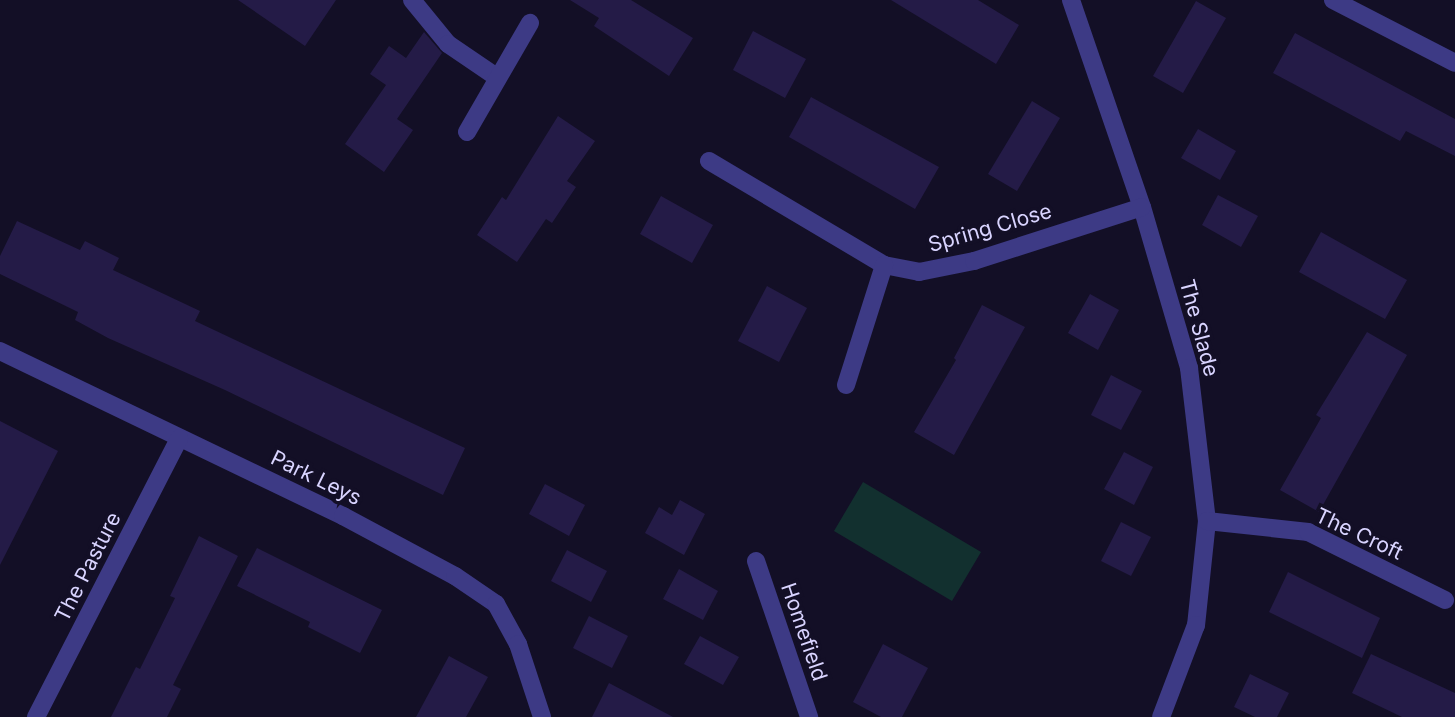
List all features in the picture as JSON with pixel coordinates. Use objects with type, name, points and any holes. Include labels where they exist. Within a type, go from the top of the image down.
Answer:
[{"type":"street","points":[[412,0],[448,44],[498,78]]},
{"type":"street","name":"The Slade","points":[[1071,0],[1142,207],[1189,368],[1207,521],[1196,625],[1161,717]]},
{"type":"street","points":[[1333,0],[1455,63]]},
{"type":"street","points":[[467,132],[530,23]]},
{"type":"street","name":"Spring Close","points":[[709,161],[884,265],[919,272],[974,261],[1142,207]]},
{"type":"street","points":[[846,385],[884,265]]},
{"type":"street","name":"Park Leys","points":[[0,351],[344,516],[455,576],[496,604],[518,644],[542,717]]},
{"type":"street","name":"The Pasture","points":[[36,717],[179,439]]},
{"type":"street","name":"The Croft","points":[[1207,521],[1307,532],[1445,600]]},
{"type":"street","name":"Homefield","points":[[756,561],[809,717]]},
{"type":"green space","points":[[863,482],[981,552],[952,601],[834,531]]},
{"type":"building","points":[[238,0],[336,0],[305,46]]},
{"type":"building","points":[[570,0],[631,0],[693,38],[669,76],[594,26],[599,18]]},
{"type":"building","points":[[891,0],[978,0],[1019,25],[996,64]]},
{"type":"building","points":[[1196,1],[1226,18],[1183,93],[1153,76]]},
{"type":"building","points":[[753,31],[806,59],[785,98],[733,70]]},
{"type":"building","points":[[424,32],[442,53],[397,119],[413,130],[384,172],[345,144],[386,85],[370,74],[389,46],[406,58]]},
{"type":"building","points":[[1295,33],[1455,119],[1455,156],[1406,131],[1400,141],[1273,73]]},
{"type":"building","points":[[811,97],[939,167],[915,209],[789,137]]},
{"type":"building","points":[[1032,101],[1060,118],[1017,191],[988,174]]},
{"type":"building","points":[[558,116],[595,141],[567,181],[576,187],[552,223],[546,219],[517,262],[477,235],[502,197],[506,200]]},
{"type":"building","points":[[1198,129],[1236,151],[1220,180],[1181,158]]},
{"type":"building","points":[[1218,195],[1258,216],[1241,247],[1202,225]]},
{"type":"building","points":[[661,196],[713,225],[692,263],[640,234]]},
{"type":"building","points":[[17,221],[80,250],[85,241],[119,258],[113,270],[200,311],[195,321],[465,448],[443,495],[225,390],[108,338],[75,320],[78,312],[0,274],[0,256]]},
{"type":"building","points":[[1321,232],[1407,280],[1385,319],[1299,272]]},
{"type":"building","points":[[767,286],[807,308],[779,362],[738,341]]},
{"type":"building","points":[[1090,294],[1119,310],[1098,350],[1068,333]]},
{"type":"building","points":[[982,305],[1025,327],[954,455],[914,432],[956,360],[954,358]]},
{"type":"building","points":[[1367,332],[1407,355],[1319,512],[1280,490],[1321,418],[1316,415]]},
{"type":"building","points":[[1111,375],[1142,391],[1121,430],[1091,415]]},
{"type":"building","points":[[0,421],[58,451],[0,565]]},
{"type":"building","points":[[1124,452],[1153,467],[1134,505],[1104,489]]},
{"type":"building","points":[[545,484],[585,505],[569,536],[529,514]]},
{"type":"building","points":[[680,500],[705,514],[684,555],[645,533],[659,507],[672,515]]},
{"type":"building","points":[[1121,522],[1151,537],[1131,576],[1101,561]]},
{"type":"building","points":[[199,536],[238,556],[173,685],[181,689],[167,717],[111,717],[136,667],[140,669],[175,598],[170,596]]},
{"type":"building","points":[[257,548],[382,610],[360,653],[308,627],[310,622],[237,586]]},
{"type":"building","points":[[567,550],[607,571],[591,602],[551,581]]},
{"type":"building","points":[[679,569],[718,591],[703,620],[663,599]]},
{"type":"building","points":[[1288,572],[1380,618],[1362,658],[1269,612]]},
{"type":"building","points":[[589,616],[628,636],[612,668],[573,648]]},
{"type":"building","points":[[700,636],[739,657],[723,685],[684,664]]},
{"type":"building","points":[[883,644],[928,668],[902,717],[881,717],[853,702]]},
{"type":"building","points":[[1371,654],[1455,693],[1455,717],[1402,717],[1352,693]]},
{"type":"building","points":[[449,656],[488,677],[466,717],[416,717]]},
{"type":"building","points":[[1250,674],[1289,693],[1277,717],[1255,717],[1234,707]]},
{"type":"building","points":[[609,683],[673,717],[592,717]]}]
